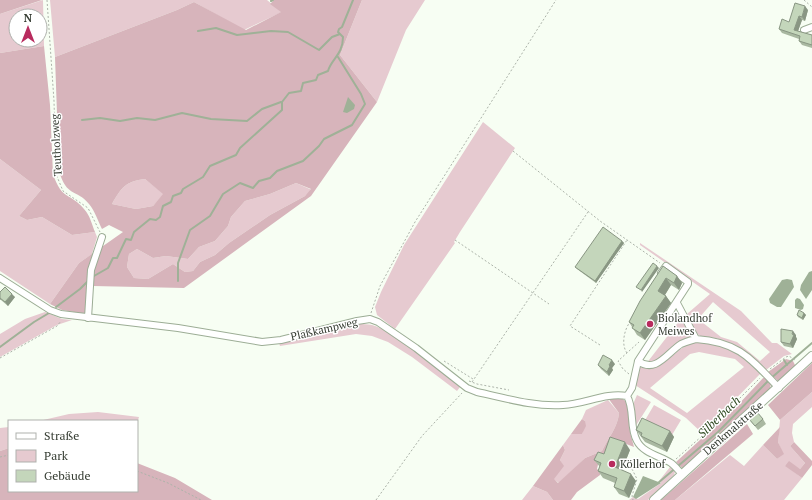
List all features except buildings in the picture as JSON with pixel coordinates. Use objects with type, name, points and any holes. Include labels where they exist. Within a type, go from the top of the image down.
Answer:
[{"type":"main road","name":"Denkmalstraße","points":[[654,500],[680,472],[779,388],[812,356]]},
{"type":"street","points":[[804,30],[812,27]]},
{"type":"street","points":[[88,318],[91,270],[102,237]]},
{"type":"street","points":[[657,278],[666,266],[688,282],[677,303],[638,361],[632,388],[627,396],[632,409],[634,435],[637,442],[641,447],[672,464],[680,472]]},
{"type":"street","name":"Plaßkampweg","points":[[0,278],[50,310],[64,315],[170,327],[262,342],[281,340],[370,319],[378,322],[416,348],[467,388],[542,405],[565,405],[615,395],[627,396]]},
{"type":"street","points":[[677,303],[696,339]]},
{"type":"street","points":[[638,361],[644,365],[660,363],[681,345],[696,339],[712,340],[728,344],[740,351],[779,388]]},
{"type":"path","name":"Teutholzweg","points":[[47,0],[54,101],[56,174],[64,191],[88,208],[102,237]]},
{"type":"path","points":[[370,319],[371,309],[380,286],[414,222],[556,0]]},
{"type":"path","points":[[804,0],[812,7]]},
{"type":"path","points":[[513,151],[588,212],[666,266]]},
{"type":"path","points":[[472,382],[588,212]]},
{"type":"path","points":[[455,240],[550,304]]},
{"type":"path","points":[[600,345],[570,326],[627,240]]},
{"type":"path","points":[[0,358],[57,326],[64,315]]},
{"type":"path","points":[[627,353],[624,347],[625,332],[634,317]]},
{"type":"path","points":[[634,378],[623,369],[618,361],[639,342]]},
{"type":"path","points":[[672,464],[769,377],[783,359],[789,356],[796,361]]},
{"type":"path","points":[[468,381],[509,390]]},
{"type":"path","points":[[376,500],[422,436],[467,388]]},
{"type":"path","points":[[632,469],[637,479],[633,499]]},
{"type":"path","points":[[138,471],[168,483],[202,500]]},
{"type":"green space","points":[[43,0],[43,8],[18,8]]},
{"type":"green space","points":[[50,0],[267,0],[282,12],[244,30],[194,2],[55,57]]},
{"type":"green space","points":[[362,0],[425,0],[406,30],[377,102],[340,55]]},
{"type":"green space","points":[[8,11],[8,48],[31,48],[0,53],[0,14]]},
{"type":"green space","points":[[483,122],[515,148],[460,232],[454,242],[455,243],[395,329],[377,315],[375,307],[381,292],[404,245]]},
{"type":"green space","points":[[0,159],[41,190],[19,216],[27,220],[42,217],[72,235],[95,232],[97,237],[92,254],[79,263],[50,304],[0,271]]},
{"type":"green space","points":[[145,179],[164,194],[153,206],[136,209],[112,204],[125,186],[138,180]]},
{"type":"green space","points":[[296,183],[312,190],[305,196],[270,215],[229,243],[215,255],[200,262],[193,271],[185,272],[173,264],[148,279],[134,278],[127,267],[129,254],[137,249],[153,258],[166,256],[188,259],[199,247],[215,241],[228,226],[231,217],[245,201],[270,194]]},
{"type":"green space","points":[[640,243],[741,311],[772,343],[777,343],[792,354],[784,356],[766,370],[737,346],[716,338],[701,337],[694,331],[687,314],[710,294],[640,245]],"holes":[[[713,302],[770,352],[760,361],[737,342],[721,337],[698,319]]]},
{"type":"green space","points":[[45,312],[62,319],[72,320],[57,325],[0,357],[0,334],[25,319]]},
{"type":"green space","points":[[683,316],[691,333],[690,338],[659,360],[646,364]]},
{"type":"green space","points":[[359,324],[372,325],[393,335],[417,352],[460,387],[457,391],[412,357],[388,342],[372,336],[356,334],[280,346],[279,343]]},
{"type":"green space","points":[[696,342],[706,342],[724,346],[746,360],[761,373],[702,433],[686,418],[635,385],[639,365],[656,365],[688,345]],"holes":[[[699,352],[735,359],[744,367],[687,413],[650,388],[690,354]]]},
{"type":"green space","points":[[812,392],[812,407],[793,424],[792,433],[794,442],[790,446],[805,463],[800,469],[785,465],[802,478],[784,500],[675,500],[730,455],[744,466],[763,445],[777,459],[783,454],[778,442],[780,420]]},
{"type":"green space","points":[[637,395],[651,402],[635,427],[634,402]]},
{"type":"green space","points":[[608,400],[619,413],[615,428],[602,451],[585,458],[559,483],[553,479],[563,466],[560,460],[565,450],[563,445],[571,434],[582,434],[585,421],[582,419],[586,410]]},
{"type":"green space","points":[[654,405],[681,420],[672,435],[644,422]]},
{"type":"green space","points":[[98,412],[139,417],[138,420],[43,420],[69,414]]},
{"type":"green space","points":[[8,427],[8,448],[0,451],[0,428]]},
{"type":"green space","points":[[670,467],[675,472],[674,475],[648,500],[629,500],[633,497],[638,499],[661,483],[659,481]]},
{"type":"green space","points":[[533,486],[547,492],[553,500],[522,500]]},
{"type":"shaded area","points":[[0,0],[42,0],[18,8],[8,8],[8,11],[0,14]]},
{"type":"shaded area","points":[[274,0],[362,0],[340,55],[377,102],[311,196],[184,288],[93,286],[92,311],[86,314],[62,310],[50,304],[79,263],[123,232],[109,225],[102,229],[89,204],[80,196],[72,192],[62,180],[59,171],[55,57],[194,2],[246,30],[281,12],[270,4]],"holes":[[[145,179],[163,194],[153,206],[136,209],[112,204],[125,186],[138,180]],[[296,183],[311,189],[305,196],[270,215],[229,243],[215,255],[200,262],[193,271],[185,272],[173,264],[148,279],[134,278],[127,267],[129,254],[137,249],[153,258],[166,256],[188,259],[199,247],[215,241],[228,226],[231,217],[245,201],[270,194]]]},
{"type":"shaded area","points":[[31,48],[44,48],[50,105],[53,174],[56,183],[63,192],[75,200],[86,211],[95,232],[72,235],[42,217],[27,220],[19,216],[41,190],[0,159],[0,53]]},
{"type":"shaded area","points":[[348,97],[355,105],[354,109],[347,113],[343,112]]},
{"type":"shaded area","points":[[812,271],[812,290],[806,299],[800,290],[801,285],[809,272]]},
{"type":"shaded area","points":[[782,280],[792,280],[794,287],[781,307],[777,307],[770,303],[769,299]]},
{"type":"shaded area","points":[[797,298],[800,299],[804,305],[803,309],[801,310],[795,308],[795,300]]},
{"type":"shaded area","points":[[786,359],[793,361],[796,367],[778,381],[768,372]]},
{"type":"shaded area","points":[[812,363],[812,392],[780,420],[768,405]]},
{"type":"shaded area","points":[[765,376],[771,383],[770,389],[683,469],[676,462],[737,406]]},
{"type":"shaded area","points":[[608,398],[621,398],[627,402],[629,407],[630,432],[634,447],[616,440],[607,457],[600,456],[597,469],[601,472],[600,475],[577,492],[571,500],[553,500],[547,492],[533,486],[563,445],[565,450],[560,460],[564,466],[554,479],[558,483],[585,458],[602,451],[615,428],[619,413]]},
{"type":"shaded area","points":[[582,419],[585,421],[586,426],[582,434],[571,434]]},
{"type":"shaded area","points":[[747,424],[753,434],[675,500],[661,500]]},
{"type":"shaded area","points":[[780,427],[778,442],[784,454],[777,459],[763,445]]},
{"type":"shaded area","points":[[794,442],[812,461],[812,465],[802,478],[785,466],[789,461],[800,469],[805,463],[790,446]]},
{"type":"shaded area","points":[[8,448],[8,492],[138,492],[138,463],[175,478],[212,500],[0,500],[0,451]]},
{"type":"shaded area","points":[[643,476],[661,483],[636,499],[633,497]]},
{"type":"waterway","points":[[94,276],[108,268],[113,258],[117,258],[126,239],[131,240],[134,232],[150,219],[156,220],[160,217],[163,206],[171,202],[173,196],[181,193],[183,189],[203,177],[210,166],[236,155],[240,148],[282,110],[282,102],[289,93],[301,91],[303,83],[316,80],[318,75],[328,71],[341,48],[343,37],[338,32],[342,27],[353,0]]},
{"type":"waterway","points":[[198,31],[216,28],[237,35],[271,31],[288,32],[319,50],[332,37],[340,34]]},
{"type":"waterway","points":[[178,281],[178,263],[190,230],[210,216],[223,194],[240,183],[253,188],[259,181],[270,178],[277,171],[303,161],[319,146],[324,139],[352,125],[365,104],[361,94],[338,57]]},
{"type":"waterway","points":[[82,120],[100,118],[120,121],[137,118],[155,120],[182,113],[211,119],[247,121],[262,109],[281,102]]},
{"type":"waterway","points":[[56,307],[87,282]]},
{"type":"waterway","points":[[0,347],[49,313]]},
{"type":"waterway","name":"Silberbach","points":[[658,483],[718,432],[770,379],[812,343]]},
{"type":"waterway","name":"Silberbach","points":[[784,360],[787,365]]},
{"type":"place","name":"Biolandhof Meiwes","points":[[650,324]]},
{"type":"place","name":"Köllerhof","points":[[612,464]]}]
